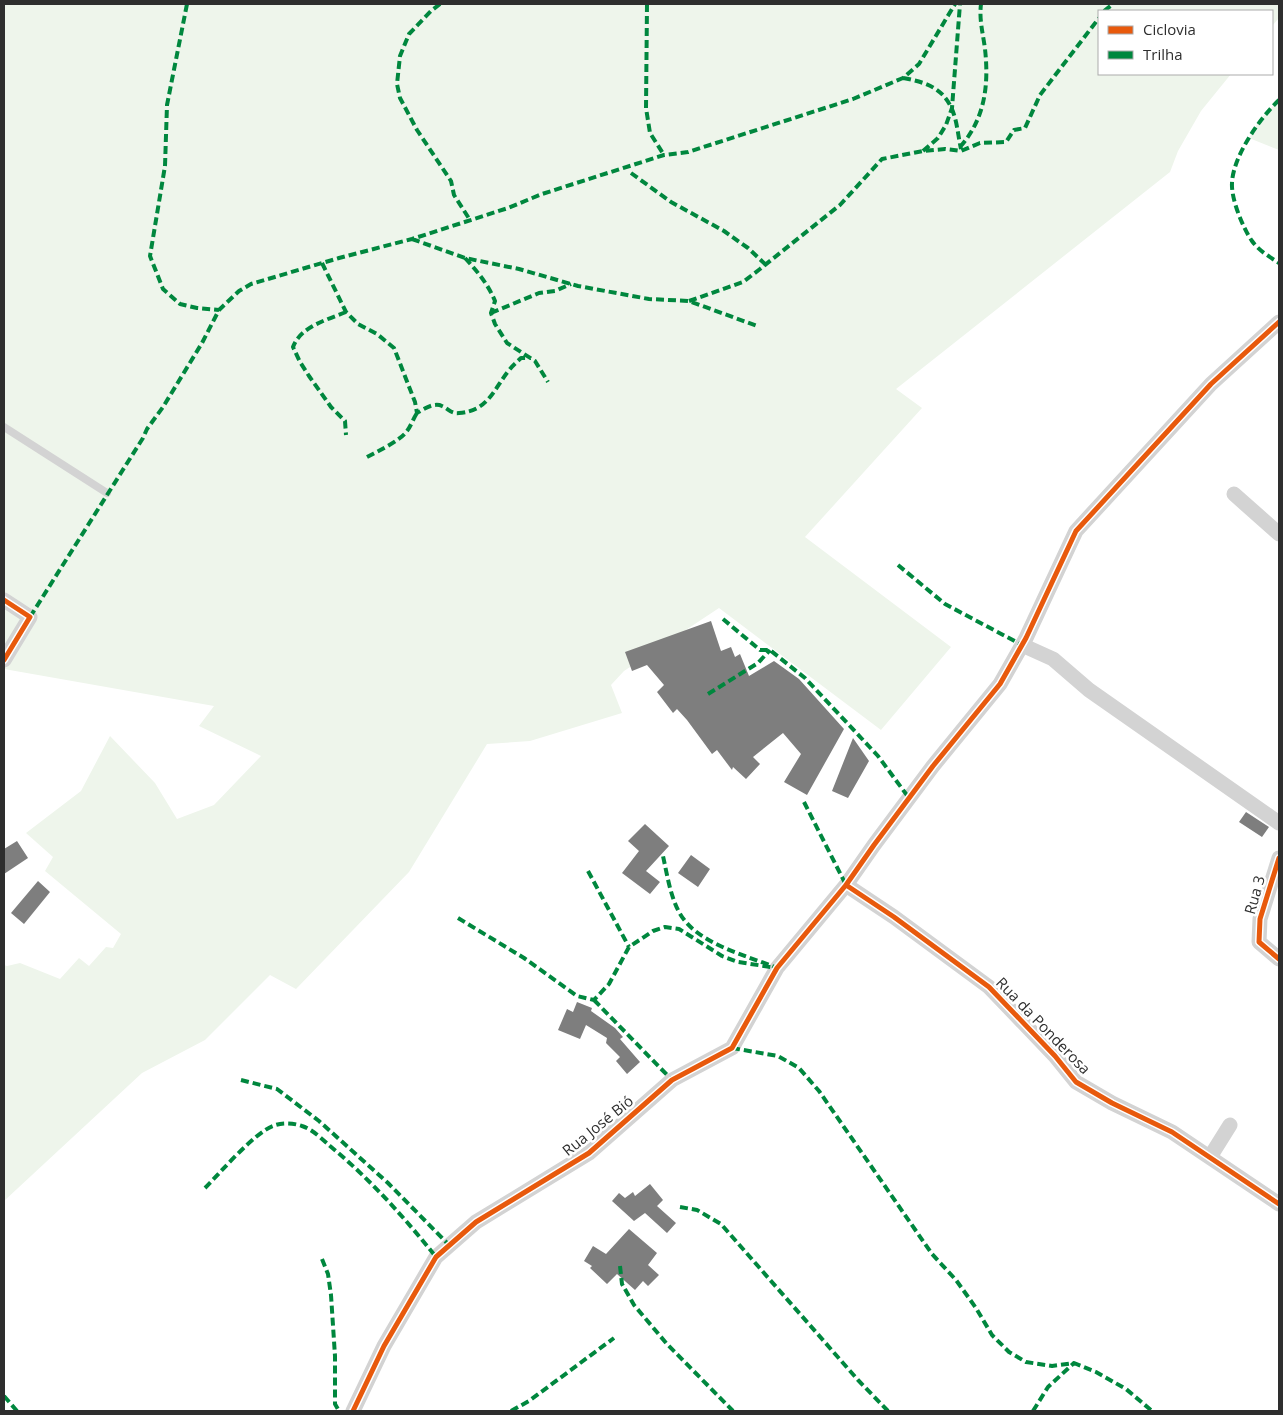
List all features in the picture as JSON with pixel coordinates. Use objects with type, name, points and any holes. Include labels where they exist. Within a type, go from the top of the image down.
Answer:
[{"type":"street","name":"Rua José Bió","points":[[353,1411],[384,1346],[436,1257],[476,1222],[589,1153],[672,1080],[732,1048],[777,968],[846,885],[874,844],[933,766],[1000,684],[1022,645],[1076,531],[1211,384],[1279,322]]},
{"type":"street","points":[[1234,494],[1279,534]]},
{"type":"street","points":[[4,600],[30,617],[4,660]]},
{"type":"street","points":[[1022,645],[1053,659],[1089,690],[1279,824]]},
{"type":"street","name":"Rua 3","points":[[1279,858],[1260,919],[1259,942],[1279,959]]},
{"type":"street","name":"Rua da Ponderosa","points":[[846,885],[894,916],[989,987],[1055,1056],[1076,1082],[1112,1103],[1172,1132],[1279,1204]]},
{"type":"street","points":[[1210,1158],[1230,1125]]},
{"type":"lane","points":[[4,427],[107,493]]},
{"type":"shaded area","points":[[4,4],[1279,4],[1279,18],[1273,25],[1273,10],[1098,10],[1098,75],[1230,75],[1201,111],[1178,151],[1170,172],[896,389],[922,408],[805,537],[951,647],[881,730],[719,608],[624,671],[611,685],[622,713],[530,741],[487,744],[409,872],[296,989],[270,975],[205,1040],[142,1073],[4,1201],[4,965],[20,963],[60,979],[79,958],[89,966],[106,947],[113,948],[121,934],[45,871],[53,857],[26,833],[81,791],[110,736],[155,783],[177,819],[214,805],[261,756],[199,726],[214,706],[4,669]]},
{"type":"shaded area","points":[[1279,100],[1279,150],[1249,138],[1260,119]]},
{"type":"building","points":[[711,621],[721,651],[731,647],[735,657],[740,654],[749,676],[774,661],[799,679],[844,729],[807,795],[784,782],[801,754],[783,733],[753,757],[760,764],[746,779],[733,767],[732,770],[717,750],[712,754],[677,709],[673,713],[657,692],[664,685],[647,665],[632,671],[625,652]]},
{"type":"building","points":[[853,738],[869,761],[848,798],[832,791]]},
{"type":"building","points":[[1246,812],[1269,827],[1262,837],[1239,822]]},
{"type":"building","points":[[645,824],[669,846],[646,871],[660,882],[650,894],[622,873],[639,851],[628,841]]},
{"type":"building","points":[[17,841],[28,858],[4,874],[4,849]]},
{"type":"building","points":[[691,855],[710,869],[698,887],[678,873]]},
{"type":"building","points":[[38,881],[50,892],[24,924],[11,913]]},
{"type":"building","points":[[577,1002],[592,1008],[591,1011],[615,1028],[623,1037],[620,1039],[640,1062],[627,1074],[616,1061],[620,1057],[606,1043],[607,1038],[586,1025],[580,1039],[558,1030],[567,1009],[573,1012]]},
{"type":"building","points":[[650,1184],[663,1200],[657,1206],[676,1223],[667,1233],[645,1213],[634,1221],[612,1201],[619,1193],[625,1198],[633,1192],[635,1196]]},
{"type":"building","points":[[629,1229],[657,1253],[648,1265],[659,1275],[648,1286],[643,1281],[635,1290],[617,1274],[607,1284],[590,1268],[592,1266],[584,1261],[593,1246],[606,1254]]},
{"type":"marked path","points":[[187,4],[167,105],[165,166],[150,256],[163,289],[180,304],[219,310]]},
{"type":"marked path","points":[[440,4],[409,34],[400,56],[397,84],[400,98],[417,130],[451,181],[454,195],[470,220]]},
{"type":"marked path","points":[[647,4],[646,108],[650,133],[664,155]]},
{"type":"marked path","points":[[30,617],[147,429],[163,407],[202,343],[219,310],[239,291],[251,284],[412,239],[508,208],[542,194],[664,155],[688,152],[853,99],[903,78],[919,64],[955,4]]},
{"type":"marked path","points":[[923,151],[938,138],[946,125],[952,108],[960,4]]},
{"type":"marked path","points":[[960,147],[975,125],[980,113],[985,88],[986,62],[981,4]]},
{"type":"marked path","points":[[1105,10],[1113,4]]},
{"type":"marked path","points":[[689,301],[743,282],[840,205],[882,159],[923,151],[945,149],[961,151],[980,143],[1006,142],[1014,130],[1025,128],[1040,95],[1098,19]]},
{"type":"marked path","points":[[903,78],[930,86],[944,96],[953,111],[961,149]]},
{"type":"marked path","points":[[1279,100],[1256,127],[1242,150],[1237,161],[1232,183],[1232,190],[1241,221],[1252,241],[1265,254],[1279,263]]},
{"type":"marked path","points":[[631,173],[671,202],[724,231],[748,248],[766,265]]},
{"type":"marked path","points":[[412,239],[465,258],[519,269],[578,286],[649,299],[689,301],[757,326]]},
{"type":"marked path","points":[[465,258],[482,278],[495,301],[491,313],[495,324],[507,343],[535,361],[548,382]]},
{"type":"marked path","points":[[322,263],[346,312],[358,324],[377,334],[394,348],[415,402],[417,413],[436,405],[456,413],[477,408],[490,397],[510,369],[521,358],[531,358]]},
{"type":"marked path","points":[[491,313],[539,293],[555,291],[571,284]]},
{"type":"marked path","points":[[346,312],[308,329],[293,347],[309,376],[331,407],[345,421],[346,435]]},
{"type":"marked path","points":[[367,457],[404,435],[417,413]]},
{"type":"marked path","points":[[898,565],[945,604],[1022,645]]},
{"type":"marked path","points":[[723,619],[760,650],[770,650],[805,678],[878,756],[909,798]]},
{"type":"marked path","points":[[708,694],[758,663],[770,650]]},
{"type":"marked path","points":[[804,802],[846,885]]},
{"type":"marked path","points":[[458,918],[524,958],[577,996],[594,1000],[609,984],[629,947],[653,931],[665,927],[679,929],[722,956],[738,962],[777,968],[723,947],[709,940],[687,923],[673,899],[663,856]]},
{"type":"marked path","points":[[588,871],[629,947]]},
{"type":"marked path","points":[[594,1000],[672,1080]]},
{"type":"marked path","points":[[732,1048],[778,1056],[799,1068],[819,1091],[932,1254],[956,1280],[992,1335],[1009,1352],[1026,1362],[1052,1366],[1074,1363],[1096,1372],[1126,1389],[1152,1411]]},
{"type":"marked path","points":[[241,1080],[277,1089],[319,1121],[388,1183],[449,1245]]},
{"type":"marked path","points":[[205,1188],[247,1145],[265,1130],[284,1123],[302,1126],[317,1135],[373,1185],[436,1257]]},
{"type":"marked path","points":[[680,1207],[697,1210],[721,1224],[858,1380],[888,1411]]},
{"type":"marked path","points":[[322,1259],[328,1274],[331,1295],[335,1356],[335,1404],[339,1411]]},
{"type":"marked path","points":[[620,1266],[622,1284],[634,1305],[667,1344],[733,1411]]},
{"type":"marked path","points":[[511,1411],[529,1401],[614,1338]]},
{"type":"marked path","points":[[1033,1411],[1048,1387],[1074,1363]]},
{"type":"marked path","points":[[4,1396],[17,1411]]},
{"type":"cycle path","points":[[353,1411],[384,1346],[436,1257],[476,1222],[589,1153],[672,1080],[732,1048],[777,968],[846,885],[933,766],[1000,684],[1026,638],[1076,531],[1211,384],[1279,322]]},
{"type":"cycle path","points":[[4,600],[30,617],[4,660]]},
{"type":"cycle path","points":[[1279,858],[1260,919],[1259,942],[1279,959]]},
{"type":"cycle path","points":[[846,885],[894,917],[989,987],[1055,1056],[1076,1082],[1112,1103],[1172,1132],[1279,1204]]}]
